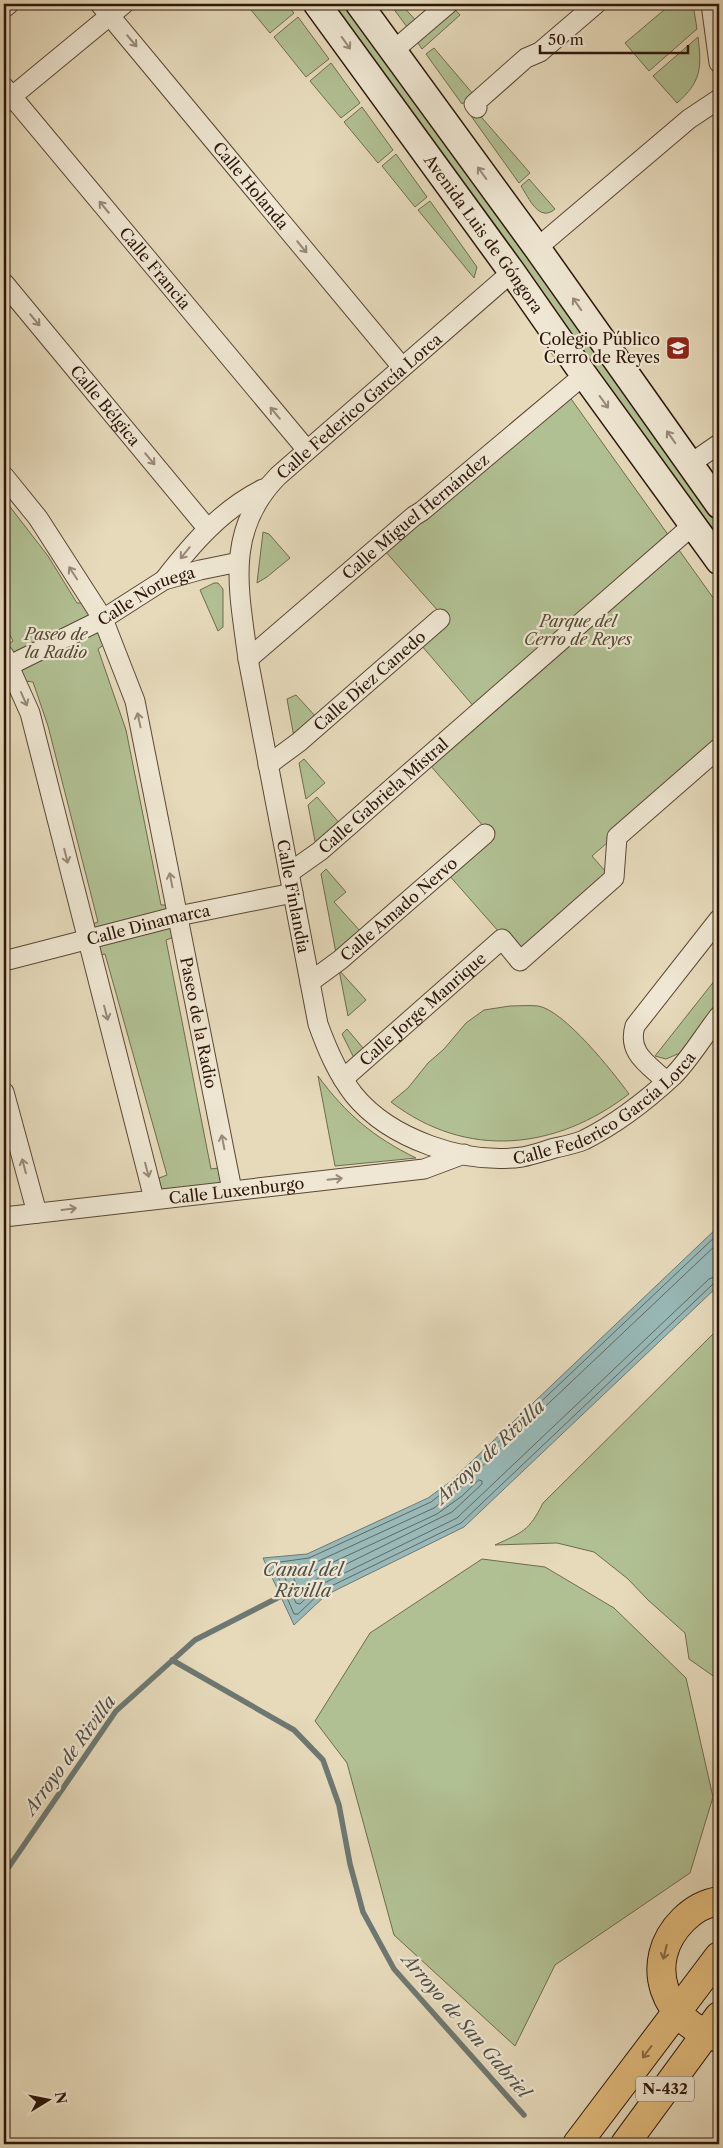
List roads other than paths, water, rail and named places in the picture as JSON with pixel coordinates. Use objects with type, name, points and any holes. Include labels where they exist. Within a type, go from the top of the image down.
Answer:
[{"type":"highway","points":[[715,2030],[691,2027],[677,2013],[666,1995],[661,1972],[664,1949],[674,1928],[691,1912],[711,1902],[719,1901]]},
{"type":"highway","points":[[577,2144],[719,1956]]},
{"type":"highway","name":"N-432","points":[[625,2144],[715,2030]]},
{"type":"main road","name":"Avenida Luis de Góngora","points":[[317,4],[719,561]]},
{"type":"main road","name":"Avenida Luis de Góngora","points":[[359,4],[537,248],[719,505]]},
{"type":"street","points":[[4,8],[9,4]]},
{"type":"street","points":[[393,51],[448,4]]},
{"type":"street","points":[[472,112],[474,104],[526,58],[540,52],[596,4]]},
{"type":"street","points":[[711,4],[719,63]]},
{"type":"street","points":[[7,96],[111,8]]},
{"type":"street","name":"Calle Holanda","points":[[111,8],[402,368]]},
{"type":"street","name":"Calle Francia","points":[[7,96],[307,450]]},
{"type":"street","points":[[537,248],[682,124],[719,99]]},
{"type":"street","name":"Calle Federico García Lorca","points":[[239,562],[241,540],[249,515],[268,487],[307,450],[512,272]]},
{"type":"street","name":"Calle Bélgica","points":[[4,283],[207,528]]},
{"type":"street","name":"Calle Miguel Hernández","points":[[248,659],[414,516],[584,375]]},
{"type":"street","points":[[690,464],[719,444]]},
{"type":"street","name":"Paseo de la Radio","points":[[4,476],[38,518],[102,619],[135,702],[232,1190]]},
{"type":"street","points":[[164,580],[207,528],[245,498],[268,487]]},
{"type":"street","name":"Calle Gabriela Mistral","points":[[289,873],[320,851],[693,525]]},
{"type":"street","name":"Calle Finlandia","points":[[239,562],[241,605],[248,659],[310,982],[328,1053],[343,1079],[366,1107],[406,1135],[437,1149],[465,1154]]},
{"type":"street","name":"Calle Noruega","points":[[6,663],[102,619],[164,580],[239,562]]},
{"type":"street","name":"Calle Díez Canedo","points":[[268,765],[298,742],[440,619]]},
{"type":"street","points":[[6,663],[30,713],[154,1199]]},
{"type":"street","name":"Calle Jorge Manrique","points":[[343,1079],[502,939],[520,961],[614,878],[617,837],[719,748]]},
{"type":"street","name":"Calle Amado Nervo","points":[[310,982],[340,960],[485,834]]},
{"type":"street","name":"Calle Dinamarca","points":[[4,962],[178,916],[293,893]]},
{"type":"street","points":[[666,1082],[636,1052],[631,1039],[635,1026],[719,919]]},
{"type":"street","name":"Calle Federico García Lorca","points":[[465,1154],[492,1158],[522,1157],[582,1141],[619,1120],[674,1075],[719,1016]]},
{"type":"street","points":[[4,1092],[37,1213]]},
{"type":"street","name":"Calle Luxenburgo","points":[[4,1217],[424,1169],[465,1154]]},
{"type":"water","name":"Canal del Rivilla","points":[[719,1226],[719,1285],[464,1527],[326,1595],[294,1625],[263,1558],[307,1554],[428,1498],[450,1482]]},
{"type":"waterway","name":"Arroyo de Rivilla","points":[[4,1874],[116,1711],[195,1640],[287,1593]]},
{"type":"waterway","name":"Arroyo de San Gabriel","points":[[172,1660],[294,1730],[323,1760],[339,1805],[350,1864],[363,1912],[394,1969],[524,2115]]},
{"type":"place","name":"Colegio Público Cerro de Reyes","points":[[678,348]]},
{"type":"park label","name":"Parque del Cerro de Reyes","points":[[578,630]]}]
